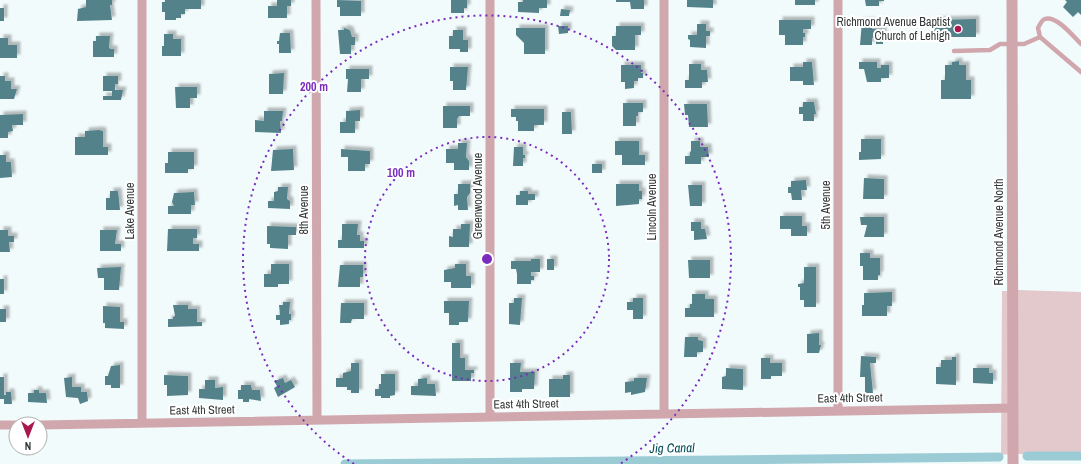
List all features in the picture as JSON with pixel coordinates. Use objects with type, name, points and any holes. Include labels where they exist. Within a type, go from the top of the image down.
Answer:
[{"type":"street","name":"Lake Avenue","points":[[142,0],[142,423]]},
{"type":"street","name":"8th Avenue","points":[[316,0],[317,420]]},
{"type":"street","name":"Greenwood Avenue","points":[[490,0],[490,417]]},
{"type":"street","name":"Lincoln Avenue","points":[[664,0],[664,413]]},
{"type":"street","name":"5th Avenue","points":[[838,0],[838,410]]},
{"type":"street","name":"Richmond Avenue North","points":[[1012,0],[1013,464]]},
{"type":"street","name":"East 4th Street","points":[[48,425],[1013,408]]},
{"type":"lane","points":[[1081,44],[1056,20],[1050,18],[1043,20],[1038,28],[1040,37],[1081,72]]},
{"type":"lane","points":[[954,51],[990,50],[1000,44],[1024,44],[1040,37]]},
{"type":"shaded area","points":[[1017,290],[1081,292],[1081,454],[1017,454]]},
{"type":"shaded area","points":[[1002,291],[1008,291],[1009,454],[1001,455]]},
{"type":"building","points":[[86,0],[112,0],[112,5],[110,5],[112,20],[77,21],[78,9],[86,7]]},
{"type":"building","points":[[165,0],[201,0],[201,9],[185,9],[185,14],[181,14],[181,18],[176,18],[176,20],[165,20],[165,12],[162,12],[162,2],[165,2]]},
{"type":"building","points":[[277,0],[291,0],[291,6],[287,6],[287,18],[268,18],[268,6],[277,6]]},
{"type":"building","points":[[337,0],[361,1],[361,16],[340,16],[340,7],[337,7]]},
{"type":"building","points":[[451,0],[467,0],[467,8],[464,8],[464,13],[451,13]]},
{"type":"building","points":[[523,0],[547,0],[547,8],[539,8],[539,13],[518,12],[518,2],[523,2]]},
{"type":"building","points":[[616,0],[644,0],[644,9],[631,9],[630,2],[616,2]]},
{"type":"building","points":[[687,0],[713,0],[713,8],[687,7]]},
{"type":"building","points":[[795,0],[815,0],[815,5],[795,5]]},
{"type":"building","points":[[865,0],[884,1],[879,1],[879,6],[866,6]]},
{"type":"building","points":[[1065,0],[1081,0],[1081,15],[1078,12],[1073,17],[1063,7],[1067,2]]},
{"type":"building","points":[[0,8],[4,8],[4,21],[0,21]]},
{"type":"building","points":[[561,9],[570,10],[569,16],[560,16]]},
{"type":"building","points":[[976,19],[976,37],[934,37],[934,20]]},
{"type":"building","points":[[779,20],[811,20],[811,29],[803,29],[805,37],[803,37],[803,45],[785,45],[785,35],[779,35]]},
{"type":"building","points":[[862,21],[872,21],[872,29],[883,29],[883,44],[876,44],[876,38],[872,38],[872,45],[860,45]]},
{"type":"building","points":[[697,24],[706,24],[706,31],[710,31],[710,36],[706,36],[706,48],[690,47],[688,35],[697,35]]},
{"type":"building","points":[[558,26],[568,26],[568,33],[559,34]]},
{"type":"building","points":[[616,26],[641,26],[641,35],[635,35],[635,50],[616,50],[612,46],[612,36],[616,36]]},
{"type":"building","points":[[344,28],[350,30],[352,37],[355,37],[355,45],[351,45],[351,54],[340,54],[338,30],[344,30]]},
{"type":"building","points":[[516,28],[545,28],[545,54],[524,54],[524,43],[516,35]]},
{"type":"building","points":[[453,30],[463,30],[463,40],[468,40],[468,52],[460,52],[460,49],[449,49],[449,36],[453,36]]},
{"type":"building","points":[[280,33],[290,33],[291,53],[279,53],[279,44],[277,44],[277,41],[279,41]]},
{"type":"building","points":[[164,34],[173,34],[173,39],[181,39],[181,56],[162,56]]},
{"type":"building","points":[[96,36],[110,36],[109,47],[110,49],[114,49],[114,57],[93,57],[93,41],[96,41]]},
{"type":"building","points":[[0,38],[8,38],[8,45],[17,45],[17,58],[0,58]]},
{"type":"building","points":[[959,61],[959,65],[966,65],[966,80],[971,80],[971,99],[941,99],[941,80],[945,80],[945,65],[952,65],[952,62]]},
{"type":"building","points":[[803,62],[812,62],[814,85],[803,85],[803,81],[790,81],[790,67],[803,67]]},
{"type":"building","points":[[859,62],[877,62],[877,68],[881,68],[881,65],[889,65],[889,78],[881,78],[881,82],[867,82],[864,69],[859,69]]},
{"type":"building","points":[[689,64],[701,64],[701,70],[707,70],[708,82],[702,82],[702,88],[685,88],[685,80],[689,80]]},
{"type":"building","points":[[621,65],[641,65],[641,73],[643,73],[643,78],[638,78],[638,81],[634,81],[634,88],[625,89],[625,82],[621,82]]},
{"type":"building","points":[[450,67],[468,67],[466,90],[453,90],[453,81],[450,81]]},
{"type":"building","points":[[346,69],[369,69],[369,79],[361,79],[361,92],[347,92],[348,79],[346,79]]},
{"type":"building","points":[[284,73],[283,94],[269,94],[269,74]]},
{"type":"building","points":[[0,76],[5,76],[5,81],[11,81],[11,89],[17,89],[14,99],[0,99]]},
{"type":"building","points":[[103,76],[118,76],[118,84],[115,84],[115,90],[123,90],[121,100],[103,100],[103,96],[112,96],[112,91],[103,91]]},
{"type":"building","points":[[175,87],[197,87],[197,98],[190,98],[190,108],[176,108]]},
{"type":"building","points":[[803,102],[814,102],[816,114],[814,114],[814,121],[803,121],[803,114],[799,114],[799,107],[803,107]]},
{"type":"building","points":[[623,103],[643,103],[643,112],[638,112],[638,116],[636,116],[636,126],[623,126]]},
{"type":"building","points":[[684,104],[707,104],[708,127],[689,127],[688,115],[685,115]]},
{"type":"building","points":[[443,106],[470,106],[470,116],[459,116],[457,119],[457,128],[443,128]]},
{"type":"building","points":[[511,109],[544,109],[544,125],[534,125],[534,131],[518,131],[518,121],[516,121],[516,117],[511,117]]},
{"type":"building","points":[[360,110],[360,121],[355,121],[355,133],[340,133],[340,122],[346,122],[346,111]]},
{"type":"building","points":[[264,111],[283,111],[282,121],[280,121],[281,133],[255,132],[255,120],[264,121]]},
{"type":"building","points":[[562,112],[571,112],[572,134],[562,134]]},
{"type":"building","points":[[23,114],[23,125],[12,125],[13,131],[8,132],[8,138],[0,138],[0,115]]},
{"type":"building","points":[[85,131],[103,131],[103,147],[108,147],[108,155],[75,155],[75,137],[85,137]]},
{"type":"building","points":[[861,139],[881,139],[881,159],[859,160],[859,152],[861,152]]},
{"type":"building","points":[[615,141],[639,141],[639,155],[645,155],[645,165],[622,165],[622,155],[615,155]]},
{"type":"building","points":[[691,141],[700,141],[700,147],[708,147],[709,157],[701,157],[701,164],[685,164],[685,156],[690,156]]},
{"type":"building","points":[[458,143],[467,143],[466,157],[469,161],[469,170],[454,170],[454,163],[446,163],[446,149],[458,149]]},
{"type":"building","points":[[514,147],[523,147],[523,155],[525,155],[525,158],[523,158],[523,166],[513,166]]},
{"type":"building","points":[[293,149],[294,170],[271,171],[273,150]]},
{"type":"building","points":[[341,149],[370,151],[370,164],[365,164],[365,171],[348,171],[348,157],[341,157]]},
{"type":"building","points":[[168,152],[194,152],[194,169],[188,169],[188,173],[165,173],[165,163],[168,163]]},
{"type":"building","points":[[0,155],[6,155],[6,162],[11,162],[12,177],[0,178]]},
{"type":"building","points":[[592,164],[602,164],[602,173],[592,173]]},
{"type":"building","points":[[864,178],[884,179],[884,199],[863,199]]},
{"type":"building","points":[[806,180],[807,190],[801,190],[802,200],[792,200],[791,193],[788,193],[788,187],[791,187],[791,181]]},
{"type":"building","points":[[458,184],[470,184],[470,193],[467,197],[468,210],[458,210],[458,205],[454,206],[454,194],[458,194]]},
{"type":"building","points":[[616,184],[639,184],[639,191],[642,191],[642,199],[639,199],[639,204],[616,206]]},
{"type":"building","points":[[688,185],[702,185],[702,206],[690,206]]},
{"type":"building","points":[[278,187],[288,187],[287,199],[290,201],[290,209],[268,208],[268,201],[274,201],[274,192],[278,191]]},
{"type":"building","points":[[110,191],[118,191],[120,210],[106,210],[106,198],[110,198]]},
{"type":"building","points":[[520,191],[528,191],[528,194],[535,194],[535,200],[528,200],[528,205],[516,205],[516,195],[520,195]]},
{"type":"building","points":[[194,192],[195,205],[191,205],[191,214],[168,214],[168,206],[174,206],[172,202],[174,193]]},
{"type":"building","points":[[780,216],[802,216],[802,226],[807,226],[807,236],[791,236],[791,229],[780,229]]},
{"type":"building","points":[[860,217],[884,217],[884,237],[864,237],[867,225],[861,225]]},
{"type":"building","points":[[691,222],[701,222],[701,229],[705,229],[707,239],[694,240],[694,231],[691,231]]},
{"type":"building","points":[[342,224],[358,224],[357,235],[360,235],[360,241],[364,241],[364,248],[338,248],[338,240],[342,240]]},
{"type":"building","points":[[461,224],[470,224],[469,247],[449,247],[449,236],[453,237],[453,229],[461,229]]},
{"type":"building","points":[[267,226],[296,227],[296,235],[288,235],[288,249],[270,248],[270,244],[267,244]]},
{"type":"building","points":[[168,229],[197,229],[197,238],[193,238],[193,244],[199,244],[199,251],[167,251]]},
{"type":"building","points":[[0,230],[8,230],[8,236],[14,236],[14,242],[9,242],[10,252],[0,252]]},
{"type":"building","points":[[100,230],[117,230],[115,244],[121,244],[121,251],[100,251]]},
{"type":"building","points":[[860,253],[870,253],[870,258],[880,258],[880,275],[878,275],[878,280],[863,280],[863,266],[860,266]]},
{"type":"building","points":[[531,259],[540,259],[540,272],[531,272],[531,276],[534,276],[534,280],[531,280],[531,284],[517,284],[516,269],[511,269],[511,261],[531,261]]},
{"type":"building","points":[[547,259],[554,259],[554,270],[547,270]]},
{"type":"building","points":[[688,260],[710,260],[710,278],[689,278]]},
{"type":"building","points":[[271,264],[289,264],[289,284],[278,284],[278,287],[264,287],[264,274],[271,274]]},
{"type":"building","points":[[455,264],[466,264],[466,276],[471,276],[471,288],[451,288],[451,282],[444,282],[444,270],[455,268]]},
{"type":"building","points":[[340,265],[363,265],[363,277],[360,277],[360,287],[338,287]]},
{"type":"building","points":[[121,267],[119,290],[104,290],[104,278],[98,278],[97,268]]},
{"type":"building","points":[[804,267],[816,267],[816,307],[804,307],[804,300],[800,300],[800,287],[798,287],[798,284],[804,283]]},
{"type":"building","points":[[0,279],[4,279],[4,294],[0,294]]},
{"type":"building","points":[[892,292],[892,306],[887,306],[887,316],[862,316],[864,293]]},
{"type":"building","points":[[692,294],[705,294],[705,299],[714,299],[714,317],[685,317],[685,308],[690,308],[690,304],[692,304]]},
{"type":"building","points":[[514,298],[522,298],[520,325],[509,324],[509,303],[514,303]]},
{"type":"building","points":[[633,298],[643,298],[643,319],[633,319],[633,310],[627,310],[627,302],[633,302]]},
{"type":"building","points":[[444,301],[469,301],[468,322],[459,322],[459,325],[449,325],[449,313],[444,313]]},
{"type":"building","points":[[283,302],[290,302],[289,314],[291,314],[291,320],[289,320],[289,324],[280,325],[280,320],[276,320],[276,315],[280,315],[279,305],[283,305]]},
{"type":"building","points":[[341,303],[364,303],[364,319],[352,319],[351,323],[340,323]]},
{"type":"building","points":[[173,305],[188,305],[188,309],[197,309],[197,322],[202,322],[202,326],[168,327],[168,319],[173,319],[175,316]]},
{"type":"building","points":[[103,306],[120,307],[120,322],[124,322],[124,329],[105,328],[105,323],[103,323]]},
{"type":"building","points":[[0,309],[6,309],[6,322],[0,322]]},
{"type":"building","points":[[819,333],[819,345],[821,345],[819,353],[807,353],[807,334]]},
{"type":"building","points":[[685,337],[698,337],[698,340],[703,341],[703,352],[697,352],[697,357],[684,357]]},
{"type":"building","points":[[452,343],[460,343],[460,358],[465,358],[465,370],[474,370],[474,373],[471,373],[471,381],[452,381]]},
{"type":"building","points":[[861,356],[876,357],[876,363],[870,363],[873,393],[865,393],[865,377],[860,377]]},
{"type":"building","points":[[952,357],[956,357],[956,385],[936,384],[936,367],[941,367],[941,360],[952,360]]},
{"type":"building","points":[[761,358],[770,358],[770,363],[782,363],[782,376],[771,376],[771,379],[761,379]]},
{"type":"building","points":[[351,363],[359,363],[359,393],[351,393],[351,390],[347,390],[347,387],[336,387],[336,378],[343,378],[343,373],[351,371]]},
{"type":"building","points":[[510,363],[521,363],[520,372],[535,372],[534,389],[522,389],[522,392],[510,392]]},
{"type":"building","points":[[120,365],[120,388],[111,388],[111,385],[105,385],[105,376],[108,376],[111,366]]},
{"type":"building","points":[[726,368],[743,369],[743,390],[722,389],[722,377],[726,376]]},
{"type":"building","points":[[973,368],[989,368],[989,373],[993,373],[993,384],[973,383]]},
{"type":"building","points":[[381,374],[395,374],[395,395],[390,396],[390,398],[375,396],[375,389],[379,389],[379,384],[381,384]]},
{"type":"building","points":[[164,375],[188,376],[188,395],[167,396],[167,385],[164,385]]},
{"type":"building","points":[[563,375],[570,375],[570,397],[549,397],[549,379],[563,379]]},
{"type":"building","points":[[0,377],[4,377],[4,395],[6,395],[6,392],[11,392],[12,404],[4,404],[4,399],[0,399]]},
{"type":"building","points":[[72,377],[72,387],[81,387],[81,392],[87,392],[88,401],[80,404],[78,398],[66,397],[64,378]]},
{"type":"building","points":[[283,378],[285,383],[291,380],[295,387],[278,397],[274,388],[277,386],[274,381]]},
{"type":"building","points":[[427,378],[427,384],[435,384],[436,396],[411,395],[411,386],[418,386],[418,379]]},
{"type":"building","points":[[634,378],[647,378],[645,392],[631,395],[631,392],[625,393],[625,382],[634,381]]},
{"type":"building","points":[[205,380],[215,380],[215,388],[223,387],[223,400],[199,398],[199,389],[205,389]]},
{"type":"building","points":[[241,385],[251,385],[252,390],[260,390],[261,401],[249,399],[249,402],[243,402],[243,399],[238,399],[238,390],[241,390]]},
{"type":"building","points":[[34,390],[39,390],[39,393],[46,393],[47,403],[28,402],[28,393],[34,393]]},
{"type":"waterway","name":"Jig Canal","points":[[1027,456],[1081,456]]},
{"type":"waterway","name":"Jig Canal","points":[[345,464],[999,457]]},
{"type":"place","name":"Richmond Avenue Baptist Church of Lehigh","points":[[958,29]]}]
